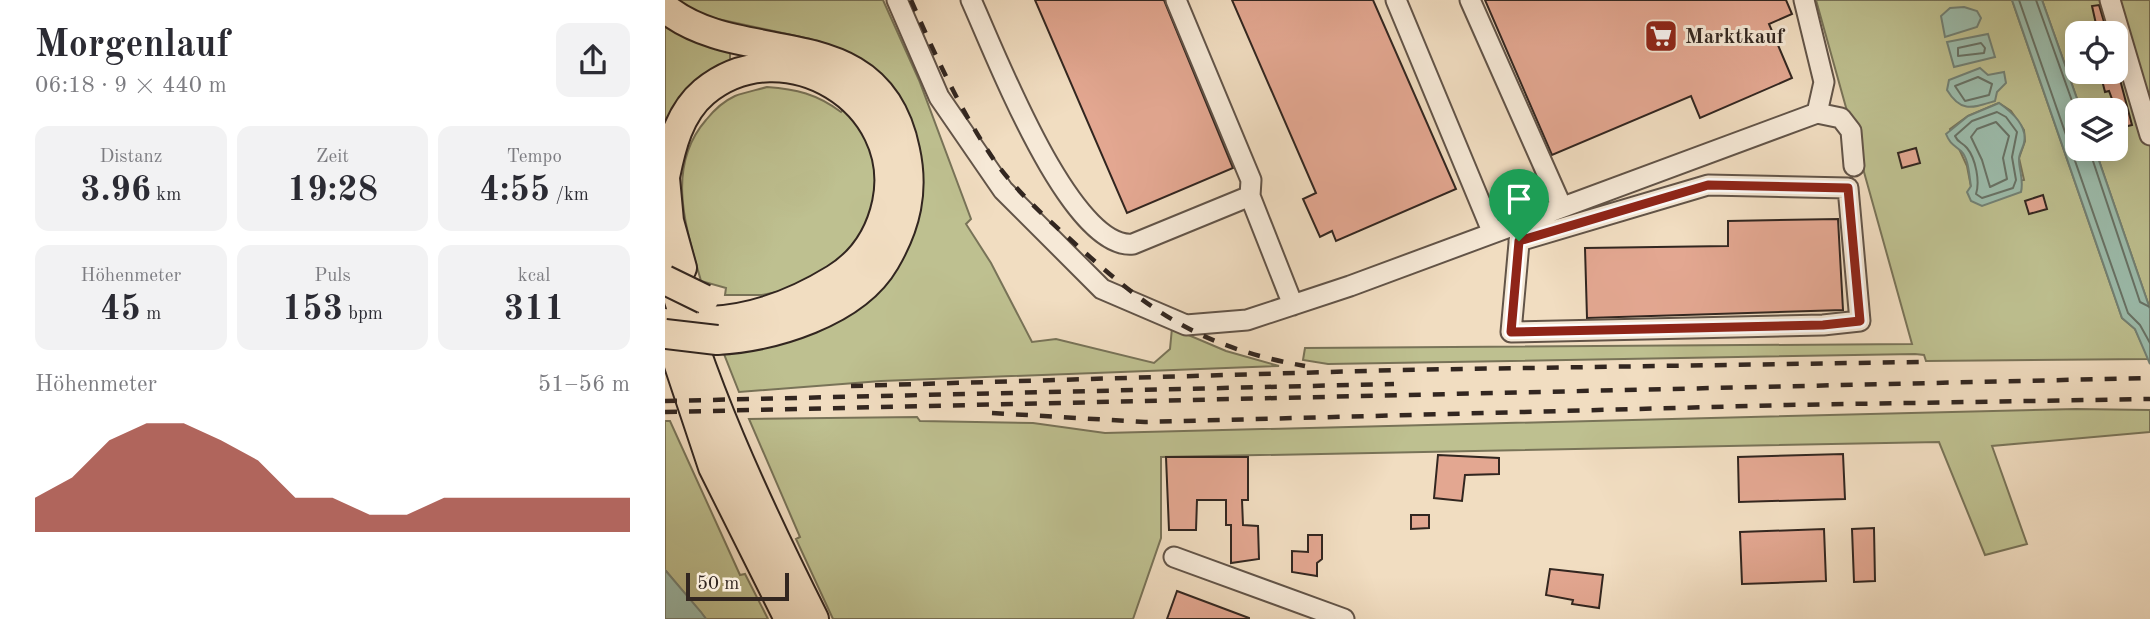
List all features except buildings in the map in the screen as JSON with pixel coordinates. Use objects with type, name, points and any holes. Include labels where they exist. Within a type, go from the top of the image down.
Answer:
[{"type":"highway","points":[[665,8],[705,30],[737,40],[788,47],[826,58],[853,70],[876,91],[891,110],[903,137],[908,162],[910,192],[904,221],[881,268],[862,286],[820,314],[771,333],[686,311]]},
{"type":"highway","points":[[686,311],[740,320],[807,295],[845,273],[863,257],[875,240],[890,191],[889,169],[877,126],[843,89],[790,68],[765,67],[738,73],[704,92],[684,117],[671,145],[665,178],[669,221],[684,275],[686,311],[713,467],[789,619]]},
{"type":"highway","points":[[665,251],[746,477],[814,619]]},
{"type":"highway","points":[[665,334],[686,311]]},
{"type":"highway","points":[[665,387],[675,397],[696,449],[713,467]]},
{"type":"lane","points":[[897,0],[939,97],[1003,190],[1102,289],[1154,314],[1186,325],[1247,320],[1293,305],[1817,113],[1841,118],[1851,131],[1854,166]]},
{"type":"lane","points":[[971,0],[1047,164],[1087,222],[1123,245],[1133,244],[1250,196]]},
{"type":"lane","points":[[1176,0],[1251,180],[1250,196],[1293,305]]},
{"type":"lane","points":[[1396,0],[1492,232]]},
{"type":"lane","points":[[1470,0],[1561,205]]},
{"type":"lane","points":[[1804,0],[1824,82],[1817,113]]},
{"type":"lane","points":[[2110,0],[2150,135]]},
{"type":"lane","points":[[1519,241],[1708,185],[1848,188],[1860,321],[1823,325],[1511,332],[1519,241],[1521,221]]},
{"type":"lane","points":[[1174,557],[1344,619]]},
{"type":"green space","points":[[675,0],[883,0],[919,80],[971,219],[966,224],[991,263],[1032,342],[1056,339],[1154,363],[1170,349],[1172,328],[1226,351],[1279,366],[881,381],[739,392],[724,354],[761,349],[817,329],[921,183],[920,150],[898,106],[870,69],[846,51],[815,40],[704,16]]},
{"type":"green space","points":[[1816,0],[2012,0],[2065,153],[2065,161],[2068,161],[2122,318],[2135,329],[2149,359],[1926,361],[1924,355],[1915,354],[1328,364],[1303,360],[1305,348],[1912,344]],"holes":[[[1999,103],[2011,111],[2024,130],[2025,141],[2019,158],[2024,180],[1971,187],[1967,166],[1950,129],[1968,116]]]},
{"type":"green space","points":[[2042,0],[2150,0],[2150,309],[2099,161],[2128,161],[2128,98],[2077,98],[2072,84],[2128,84],[2128,21],[2065,21],[2065,65]]},
{"type":"green space","points":[[665,22],[730,49],[730,64],[676,104],[665,122]]},
{"type":"green space","points":[[767,87],[806,94],[841,112],[848,104],[879,157],[872,224],[839,265],[791,289],[762,295],[725,295],[726,288],[701,281],[695,261],[683,198],[682,178],[686,158],[693,138],[719,106],[735,96]]},
{"type":"green space","points":[[2076,409],[2150,410],[2150,432],[1992,446],[2027,544],[1985,555],[1939,442],[1161,457],[1161,538],[1133,619],[833,619],[796,539],[800,537],[749,419],[917,417],[920,421],[1033,423],[1105,433]]},
{"type":"green space","points":[[665,421],[670,421],[740,575],[745,574],[768,619],[706,619],[665,570]]},
{"type":"water","points":[[2012,0],[2042,0],[2065,65],[2065,84],[2072,84],[2077,98],[2065,98],[2065,153]]},
{"type":"water","points":[[1964,7],[1977,11],[1981,18],[1977,27],[1945,37],[1941,16],[1950,8]]},
{"type":"water","points":[[1988,34],[1995,57],[1954,67],[1947,42]]},
{"type":"water","points":[[1980,68],[1988,75],[2004,72],[2006,83],[1997,92],[1995,101],[1973,107],[1962,105],[1947,90],[1949,80]]},
{"type":"water","points":[[1999,103],[2014,115],[2024,131],[2024,143],[2019,159],[2022,187],[2021,192],[1982,206],[1971,201],[1967,192],[1971,186],[1966,158],[1946,134],[1968,116]]},
{"type":"water","points":[[2068,161],[2099,161],[2150,309],[2150,364],[2135,329],[2122,318]]},
{"type":"water","points":[[665,570],[701,612],[706,619],[665,619]]},
{"type":"railway","points":[[911,0],[970,122],[1011,182],[1051,222],[1126,287],[1177,322],[1205,337],[1235,348],[1305,366]]},
{"type":"railway","points":[[851,386],[1397,370],[1919,362]]},
{"type":"railway","points":[[665,412],[2150,378]]},
{"type":"railway","points":[[665,401],[1394,384]]},
{"type":"railway","points":[[992,413],[1145,422],[1787,405],[2150,399]]},
{"type":"place","name":"Marktkauf","points":[[1661,36]]},
{"type":"route","points":[[1708,185],[1848,188],[1860,321],[1823,325],[1511,332],[1519,241],[1708,185]]}]
